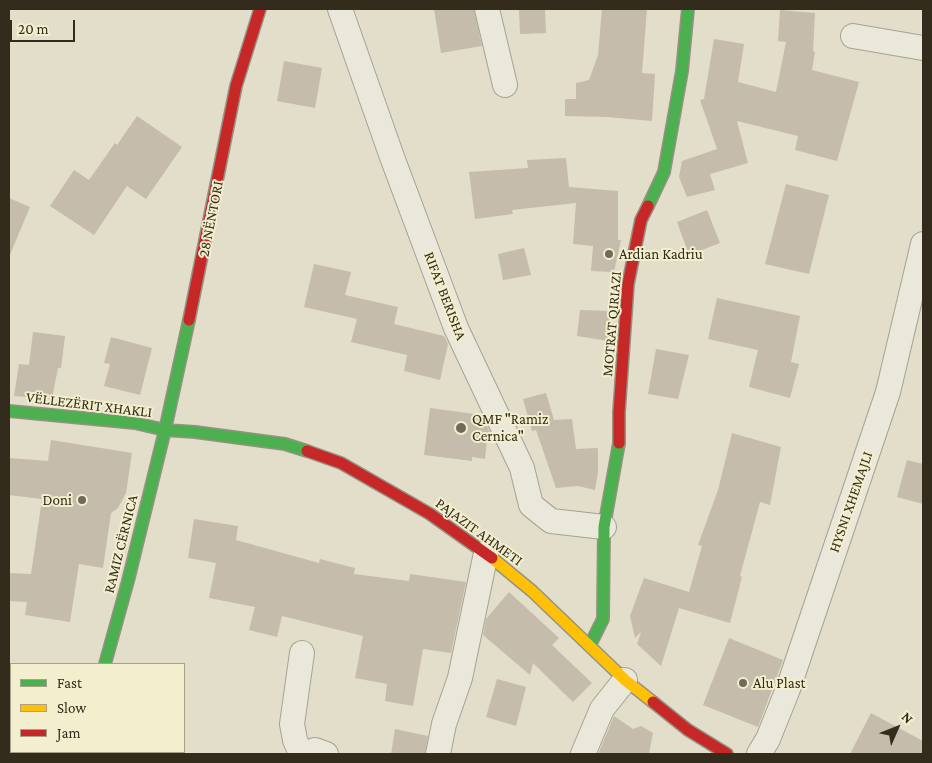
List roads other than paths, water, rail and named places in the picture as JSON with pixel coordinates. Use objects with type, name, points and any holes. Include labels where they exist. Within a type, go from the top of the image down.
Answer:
[{"type":"street","name":"28 NËNTORI","points":[[165,430],[201,266],[236,86],[260,9]]},
{"type":"street","name":"RIFAT BERISHA","points":[[340,9],[392,157],[456,328],[522,468],[531,505],[551,521],[604,527]]},
{"type":"street","points":[[487,9],[505,84]]},
{"type":"street","name":"MOTRAT QIRIAZI","points":[[590,645],[603,619],[604,527],[619,448],[619,412],[628,284],[641,220],[664,172],[682,71],[688,9]]},
{"type":"street","points":[[853,36],[923,48]]},
{"type":"street","name":"HYSNI XHEMAJLI","points":[[759,754],[768,740],[788,688],[888,392],[923,244]]},
{"type":"street","name":"VËLLEZËRIT XHAKLI","points":[[9,411],[135,424],[165,430]]},
{"type":"street","name":"PAJAZIT AHMETI","points":[[165,430],[285,444],[341,462],[430,514],[486,553],[532,591],[625,680],[688,730],[727,754]]},
{"type":"street","name":"RAMIZ CËRNICA","points":[[105,663],[128,581],[165,430]]},
{"type":"street","points":[[438,754],[444,724],[460,678],[486,553]]},
{"type":"street","points":[[300,754],[292,724],[302,654]]},
{"type":"street","points":[[583,754],[602,709],[625,680]]},
{"type":"street","points":[[306,754],[315,750],[326,754]]},
{"type":"place","name":"Ardian Kadriu","points":[[609,254]]},
{"type":"place","name":"QMF \"Ramiz Cernica\"","points":[[461,428]]},
{"type":"place","name":"Doni","points":[[82,500]]},
{"type":"place","name":"Alu Plast","points":[[743,683]]}]
